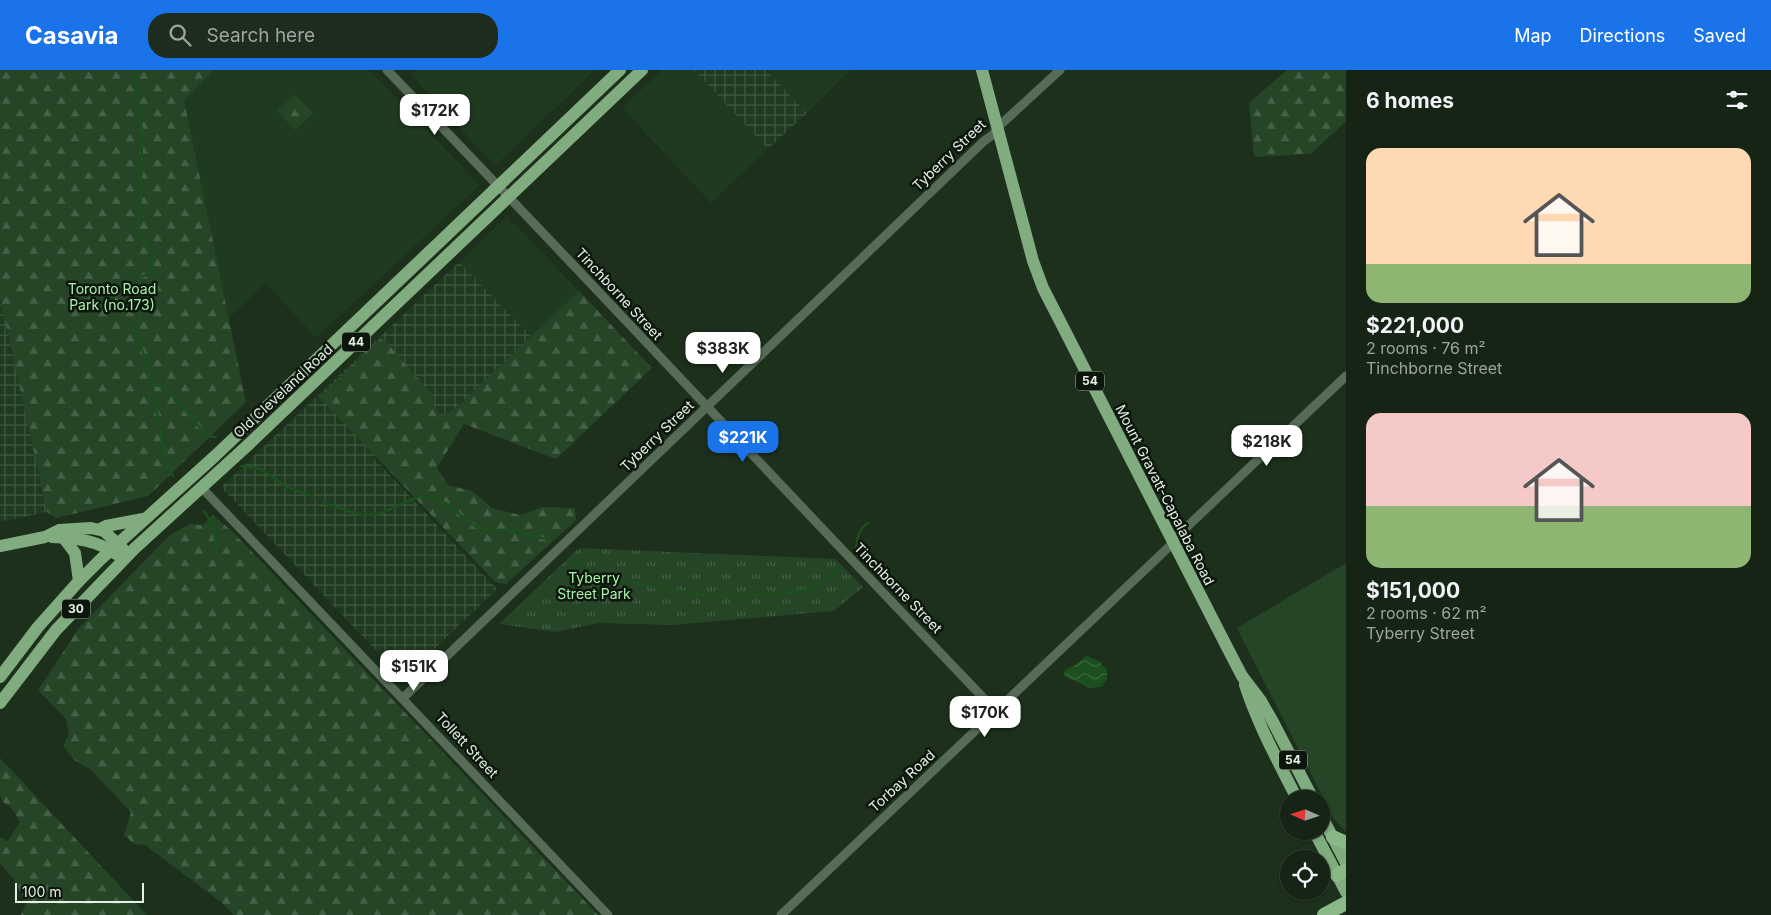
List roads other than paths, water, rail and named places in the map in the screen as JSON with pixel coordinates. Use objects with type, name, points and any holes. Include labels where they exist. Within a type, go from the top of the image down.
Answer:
[{"type":"highway","points":[[1333,838],[1346,844]]},
{"type":"highway","points":[[1328,912],[1346,904]]},
{"type":"main road","name":"Old Cleveland Road","points":[[0,677],[38,627],[79,581],[145,518],[215,456],[620,70]]},
{"type":"main road","name":"Old Cleveland Road","points":[[0,703],[56,630],[127,557],[642,70]]},
{"type":"main road","name":"Mount Gravatt-Capalaba Road","points":[[982,70],[1042,288],[1242,676],[1253,711],[1292,790]]},
{"type":"main road","points":[[0,546],[44,537],[59,530],[87,528],[100,530],[110,525],[145,518]]},
{"type":"main road","points":[[100,530],[114,547],[127,557]]},
{"type":"main road","points":[[44,537],[82,539],[114,547]]},
{"type":"main road","name":"30","points":[[64,538],[74,553],[79,581]]},
{"type":"main road","name":"Mount Gravatt-Capalaba Road","points":[[1242,676],[1261,701],[1308,790]]},
{"type":"main road","points":[[1330,832],[1346,863]]},
{"type":"main road","points":[[1320,840],[1342,873],[1346,892]]},
{"type":"street","name":"Tinchborne Street","points":[[388,70],[996,711]]},
{"type":"street","name":"Tyberry Street","points":[[403,698],[851,267],[1060,70]]},
{"type":"street","name":"Torbay Road","points":[[781,915],[1346,376]]},
{"type":"street","name":"Tollett Street","points":[[202,487],[608,915]]},
{"type":"water","points":[[1086,656],[1099,661],[1107,670],[1107,679],[1101,687],[1090,688],[1064,676],[1065,670]]},
{"type":"waterway","points":[[135,70],[142,133],[138,234],[145,243],[151,261],[151,272],[142,277],[140,284],[137,331],[152,384],[166,463],[173,476]]},
{"type":"waterway","points":[[152,384],[165,387],[207,436],[215,437]]},
{"type":"waterway","points":[[241,466],[261,469],[287,487],[315,497]]},
{"type":"waterway","points":[[324,503],[361,515],[379,514],[420,496],[436,499],[450,505],[467,521],[478,528],[489,531],[512,531],[550,540]]},
{"type":"waterway","points":[[204,511],[213,525],[217,556]]},
{"type":"waterway","points":[[855,552],[859,533],[868,523]]},
{"type":"waterway","points":[[568,559],[600,577],[715,597],[787,593],[811,589],[842,567]]},
{"type":"park label","name":"Toronto Road Park (no.173)","points":[[112,297]]},
{"type":"park label","name":"Tyberry Street Park","points":[[594,586]]}]
